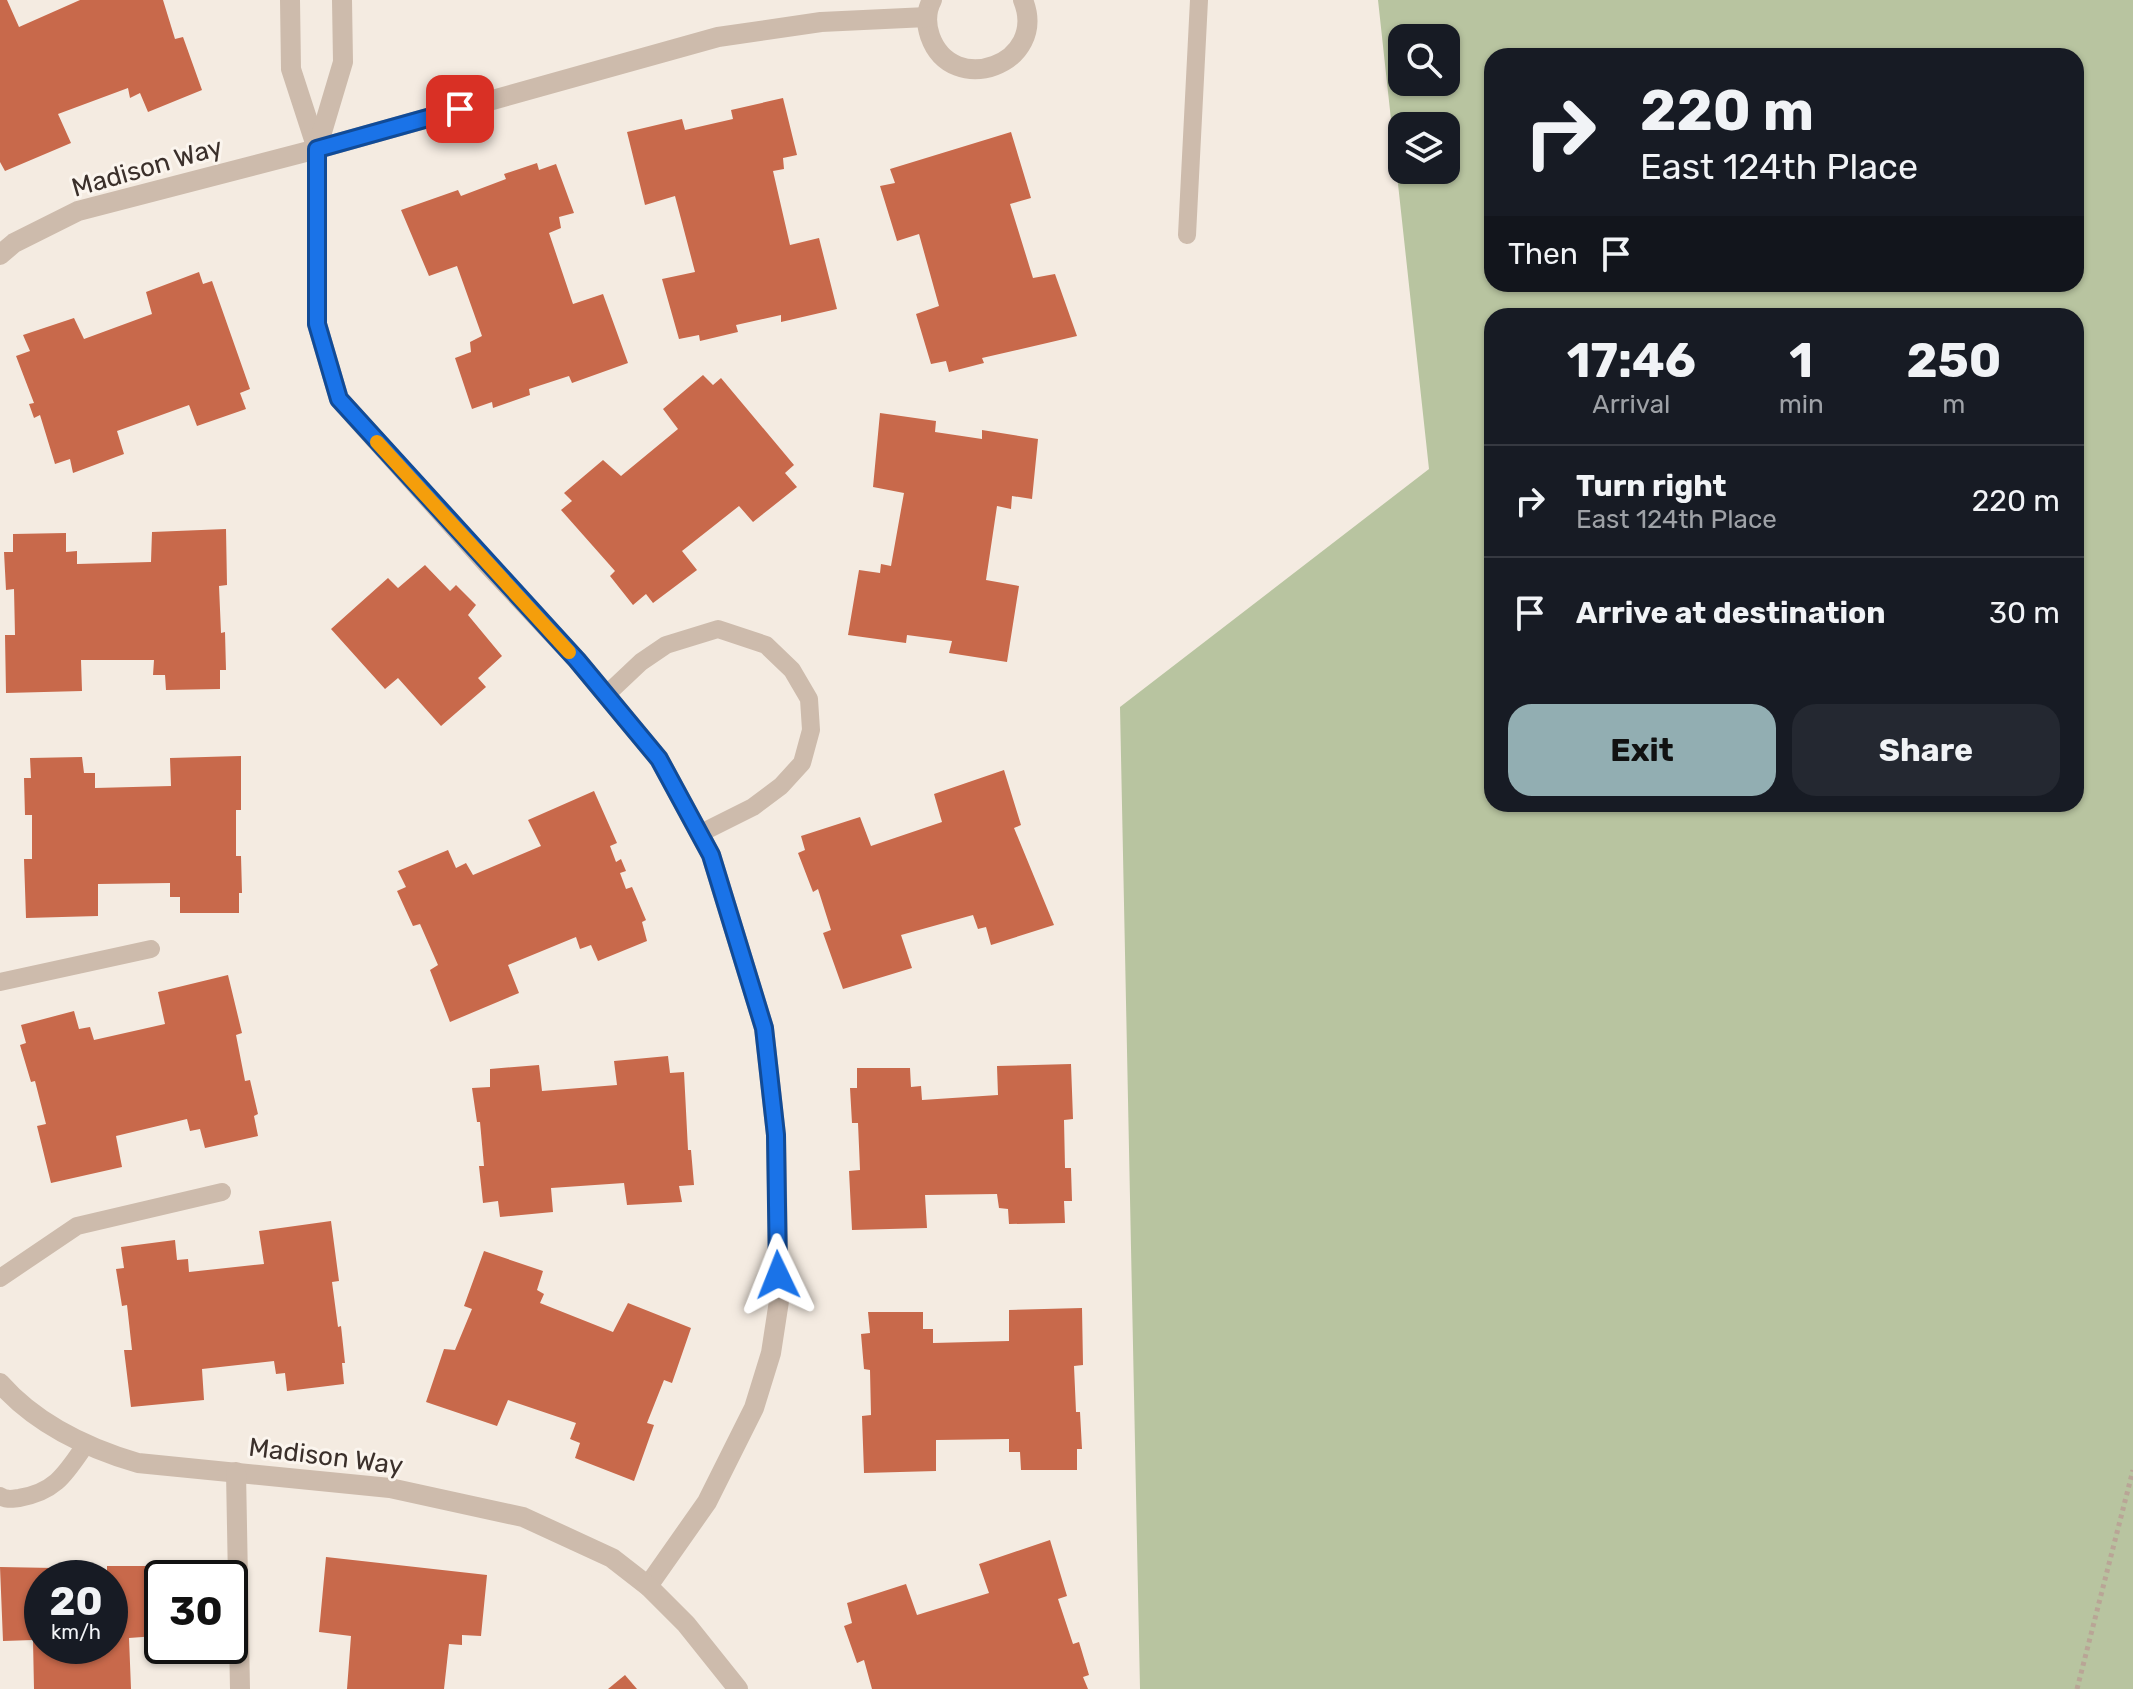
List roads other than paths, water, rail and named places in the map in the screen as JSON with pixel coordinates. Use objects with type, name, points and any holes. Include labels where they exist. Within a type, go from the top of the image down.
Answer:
[{"type":"street","points":[[290,0],[291,69],[317,149]]},
{"type":"street","points":[[342,0],[343,62],[317,149],[317,324],[339,399],[577,660],[659,759],[711,855],[764,1028],[776,1135],[779,1301],[771,1353],[754,1408],[707,1502],[648,1586]]},
{"type":"street","points":[[930,9],[929,32],[945,59],[968,69],[983,70],[999,65],[1019,48],[1027,27],[1023,0]]},
{"type":"street","name":"Madison Way","points":[[1,251],[78,211],[317,149],[718,37],[930,9]]},
{"type":"street","name":"Madison Way","points":[[0,1383],[44,1421],[100,1452],[138,1463],[390,1488],[523,1517],[612,1558],[648,1586],[686,1624],[738,1689]]},
{"type":"street","points":[[236,1472],[240,1689]]},
{"type":"lane","points":[[1187,235],[1199,0]]},
{"type":"lane","points":[[606,695],[641,662],[666,645],[718,629],[766,645],[792,670],[809,699],[811,730],[802,763],[781,786],[753,807],[699,834]]},
{"type":"lane","points":[[0,982],[151,949]]},
{"type":"lane","points":[[0,1278],[77,1226],[222,1192]]},
{"type":"lane","points":[[0,1496],[6,1499],[39,1495],[63,1477],[86,1444]]}]
